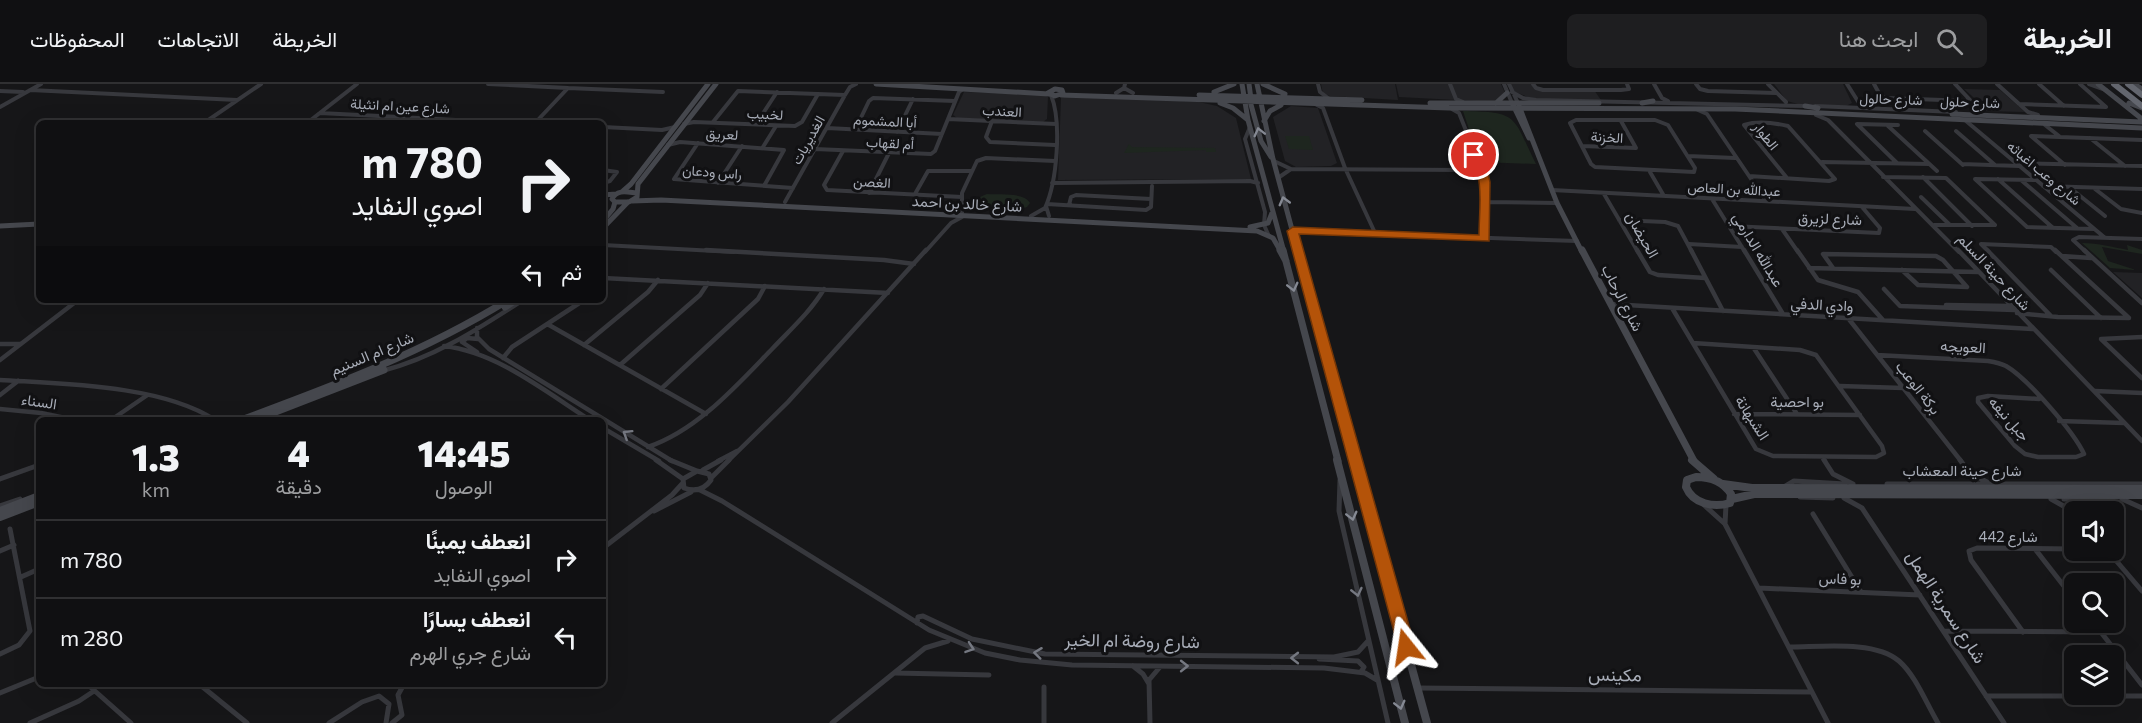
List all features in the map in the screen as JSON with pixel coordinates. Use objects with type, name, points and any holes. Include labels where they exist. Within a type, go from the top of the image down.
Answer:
[{"type":"highway","points":[[2114,84],[2142,107]]},
{"type":"highway","points":[[2128,84],[2142,95]]},
{"type":"main road","points":[[606,223],[637,194],[638,184],[667,146],[676,127],[708,84]]},
{"type":"main road","points":[[606,221],[613,209],[612,197],[629,187],[671,136],[692,120],[716,84]]},
{"type":"main road","points":[[876,84],[1051,93],[1185,94],[1248,99]]},
{"type":"main road","points":[[930,84],[1051,93]]},
{"type":"main road","points":[[1185,94],[1218,91],[1234,84]]},
{"type":"main road","points":[[1242,84],[1262,141],[1273,160]]},
{"type":"main road","points":[[1249,84],[1248,120],[1405,723]]},
{"type":"main road","points":[[1257,84],[1273,160],[1427,723]]},
{"type":"main road","points":[[1263,84],[1280,93],[1303,98]]},
{"type":"main road","points":[[2098,84],[2142,113]]},
{"type":"main road","points":[[2105,84],[2129,106],[2142,125]]},
{"type":"main road","points":[[2134,84],[2142,89]]},
{"type":"main road","points":[[1061,93],[1209,100],[1248,99]]},
{"type":"main road","points":[[1494,106],[1512,94],[1540,106],[1525,118]]},
{"type":"main road","points":[[1150,97],[1248,99]]},
{"type":"main road","name":"شارع حالول","points":[[1248,99],[1303,98],[1434,108],[1450,106]]},
{"type":"main road","points":[[1259,99],[1358,100]]},
{"type":"main road","name":"شارع حالول","points":[[1259,99],[1316,104],[1358,100],[1450,106],[1923,113],[2127,121],[2142,125]]},
{"type":"main road","points":[[1209,100],[1230,106],[1248,120]]},
{"type":"main road","name":"شارع حالول","points":[[1540,106],[1556,101],[1760,106],[1923,113],[1973,122],[2142,125]]},
{"type":"main road","points":[[1642,103],[1653,101]]},
{"type":"main road","points":[[1264,122],[1273,108],[1293,103]]},
{"type":"main road","points":[[1434,108],[1596,103]]},
{"type":"main road","points":[[1760,106],[1766,104]]},
{"type":"main road","points":[[1494,106],[1518,117]]},
{"type":"main road","name":"شارع الرحاب","points":[[1516,106],[1518,117],[1534,146]]},
{"type":"main road","name":"شارع الرحاب","points":[[1516,106],[1525,118],[1557,203],[1692,460],[1713,479]]},
{"type":"main road","points":[[1805,106],[1818,108]]},
{"type":"main road","points":[[2129,106],[2142,107]]},
{"type":"main road","points":[[2127,121],[2132,118],[2129,106]]},
{"type":"main road","points":[[1734,109],[1748,111]]},
{"type":"main road","points":[[2034,122],[2142,125]]},
{"type":"main road","points":[[606,196],[619,193]]},
{"type":"main road","name":"شارع خالد بن احمد","points":[[619,193],[1257,231],[1268,234]]},
{"type":"main road","points":[[606,198],[614,202]]},
{"type":"main road","name":"شارع خالد بن احمد","points":[[614,202],[661,200],[945,213]]},
{"type":"main road","points":[[1264,225],[1271,220],[1272,210]]},
{"type":"main road","name":"شارع خالد بن احمد","points":[[964,215],[1049,216],[1230,226],[1264,225]]},
{"type":"main road","points":[[0,224],[36,222]]},
{"type":"main road","points":[[1268,234],[1275,240],[1286,261]]},
{"type":"main road","name":"شارع ام السنيم","points":[[249,417],[395,360],[459,329],[503,303]]},
{"type":"main road","name":"شارع ام السنيم","points":[[263,417],[379,372],[454,336],[511,303]]},
{"type":"main road","name":"شارع الرحاب","points":[[1692,460],[1692,478],[1688,480],[1686,489],[1702,503]]},
{"type":"main road","points":[[1692,478],[1702,476],[1723,484],[1731,494],[1729,502]]},
{"type":"main road","name":"شارع حينة المعشاب","points":[[1723,484],[1742,488],[1786,491],[2099,494],[2142,498]]},
{"type":"main road","points":[[1996,484],[2017,489]]},
{"type":"main road","name":"شارع حينة المعشاب","points":[[1702,503],[1715,506],[1754,494],[1786,491],[2142,489]]},
{"type":"main road","points":[[2085,499],[2099,494]]},
{"type":"main road","points":[[0,509],[36,495]]},
{"type":"main road","points":[[0,517],[36,503]]},
{"type":"street","points":[[0,107],[41,84]]},
{"type":"street","points":[[208,120],[261,84]]},
{"type":"street","points":[[311,120],[357,84]]},
{"type":"street","points":[[489,84],[663,92]]},
{"type":"street","name":"الغديريات","points":[[785,202],[849,86],[856,84]]},
{"type":"street","points":[[1450,84],[1456,99],[1465,106],[1459,113]]},
{"type":"street","name":"شارع الرحاب","points":[[1504,84],[1512,94],[1516,106]]},
{"type":"street","name":"شارع الرحاب","points":[[1509,84],[1516,106]]},
{"type":"street","points":[[1533,84],[1536,88],[1543,90],[1628,89],[1627,84]]},
{"type":"street","points":[[1577,84],[1580,90]]},
{"type":"street","points":[[1654,84],[1662,100]]},
{"type":"street","points":[[1696,84],[1700,89],[1708,91],[1776,93]]},
{"type":"street","points":[[1768,84],[1781,102]]},
{"type":"street","points":[[1847,84],[1859,103],[1868,109]]},
{"type":"street","points":[[1874,84],[1880,95],[1886,98],[1971,101],[1955,84]]},
{"type":"street","points":[[1996,84],[2027,114],[2070,118]]},
{"type":"street","points":[[2039,84],[2064,106]]},
{"type":"street","points":[[2019,104],[2106,107],[2080,84]]},
{"type":"street","points":[[2089,84],[2106,90]]},
{"type":"street","points":[[1116,93],[1125,86],[1133,93]]},
{"type":"street","points":[[1318,86],[1321,94],[1329,101],[1323,108]]},
{"type":"street","points":[[538,120],[568,88]]},
{"type":"street","points":[[952,88],[959,93]]},
{"type":"street","name":"أم لقهاب","points":[[815,149],[931,154],[935,151],[959,93],[966,88]]},
{"type":"street","points":[[30,90],[237,100]]},
{"type":"street","points":[[0,91],[26,92]]},
{"type":"street","points":[[713,123],[736,92],[845,95]]},
{"type":"street","points":[[756,124],[777,92]]},
{"type":"street","points":[[1049,216],[1047,204],[1055,161],[1056,124],[1055,101],[1051,93]]},
{"type":"street","points":[[1055,101],[1061,93]]},
{"type":"street","name":"لخبيب","points":[[692,120],[792,126],[800,124],[818,94]]},
{"type":"street","name":"شارع حلول","points":[[1512,94],[1532,100],[1556,101],[1662,100],[1766,104],[1781,102],[1805,106],[1923,113],[1942,111],[2027,114]]},
{"type":"street","points":[[855,130],[869,101],[873,98],[955,101]]},
{"type":"street","points":[[897,132],[913,99]]},
{"type":"street","points":[[1456,99],[1450,106],[1459,113],[1474,155],[1481,164],[1486,202],[1485,238]]},
{"type":"street","points":[[1925,100],[1933,108],[1942,111]]},
{"type":"street","points":[[1856,108],[1859,103]]},
{"type":"street","points":[[1316,104],[1323,108],[1345,168],[1376,235]]},
{"type":"street","points":[[1587,108],[1748,111]]},
{"type":"street","points":[[1923,113],[1933,108]]},
{"type":"street","name":"شارع حينة السلم","points":[[1748,111],[1816,115],[1829,118],[1869,163],[1934,225],[2142,441]]},
{"type":"street","points":[[1708,112],[1735,158],[1766,201]]},
{"type":"street","name":"شارع عين ام انثيلة","points":[[320,113],[447,120]]},
{"type":"street","name":"شارع حلول","points":[[1829,118],[1904,119],[1923,113]]},
{"type":"street","name":"العندب","points":[[948,119],[1056,124]]},
{"type":"street","points":[[992,121],[986,137],[990,142],[1055,145]]},
{"type":"street","points":[[1571,121],[1621,121],[1663,122],[1668,125],[1695,168],[1694,172],[1650,172],[1595,167],[1591,164],[1571,121]]},
{"type":"street","name":"الخزنة","points":[[1582,146],[1636,148],[1621,121]]},
{"type":"street","name":"شارع وعب اغباثه","points":[[1973,122],[2017,165],[2104,237]]},
{"type":"street","points":[[2034,122],[2048,126],[2059,135]]},
{"type":"street","name":"الطوار","points":[[1749,176],[1787,178],[1835,179],[1788,126],[1778,124],[1745,123],[1744,126],[1787,178]]},
{"type":"street","points":[[1897,163],[1857,125],[1898,125]]},
{"type":"street","points":[[1887,125],[1937,171]]},
{"type":"street","points":[[763,147],[776,126]]},
{"type":"street","points":[[606,127],[662,130],[676,127]]},
{"type":"street","points":[[1250,127],[1245,139],[1258,181],[1265,212],[1264,225],[1268,234]]},
{"type":"street","name":"أبا المشموم","points":[[827,128],[942,134]]},
{"type":"street","points":[[662,130],[671,136]]},
{"type":"street","points":[[1925,131],[1963,166],[2142,166]]},
{"type":"street","points":[[1956,131],[1995,165]]},
{"type":"street","points":[[2066,165],[2031,137],[2059,135],[2142,140]]},
{"type":"street","name":"لعريق","points":[[671,136],[680,142]]},
{"type":"street","points":[[2089,137],[2125,166]]},
{"type":"street","name":"لعريق","points":[[667,146],[680,142],[778,148],[785,151],[764,186]]},
{"type":"street","name":"راس ودعان","points":[[698,143],[674,179],[793,188]]},
{"type":"street","points":[[718,183],[742,146]]},
{"type":"street","name":"الغصن","points":[[843,151],[824,188],[868,193],[962,197]]},
{"type":"street","points":[[868,193],[889,153]]},
{"type":"street","points":[[1688,156],[1735,158]]},
{"type":"street","points":[[951,223],[945,213],[959,205],[977,161],[982,159],[1055,161]]},
{"type":"street","points":[[1273,160],[1291,169],[1465,170]]},
{"type":"street","points":[[1822,162],[1929,164]]},
{"type":"street","points":[[1278,178],[1291,169]]},
{"type":"street","points":[[606,170],[617,172],[610,181],[606,182]]},
{"type":"street","points":[[915,194],[928,171],[971,171]]},
{"type":"street","points":[[1650,172],[1664,196]]},
{"type":"street","points":[[1883,177],[1947,179],[1995,224],[1994,226],[1934,225]]},
{"type":"street","points":[[1923,177],[1972,226]]},
{"type":"street","points":[[1998,179],[2052,228]]},
{"type":"street","points":[[2036,180],[1975,180],[2026,227],[2094,229]]},
{"type":"street","points":[[2021,180],[2077,228]]},
{"type":"street","points":[[1052,183],[1258,181]]},
{"type":"street","points":[[1047,204],[1146,210],[1151,207],[1152,186]]},
{"type":"street","points":[[2043,186],[2142,189]]},
{"type":"street","points":[[2070,187],[2105,216]]},
{"type":"street","points":[[2094,188],[2121,209],[2142,213]]},
{"type":"street","name":"عبدالله بن العاص","points":[[1552,190],[1916,209]]},
{"type":"street","name":"الحيضان","points":[[1604,194],[1650,272],[1658,275],[1705,278]]},
{"type":"street","points":[[1069,204],[1072,196],[1076,195],[1151,199]]},
{"type":"street","points":[[1921,197],[1950,225]]},
{"type":"street","name":"عبدالله الدارمي","points":[[1712,199],[1783,314]]},
{"type":"street","points":[[1486,202],[1557,203]]},
{"type":"street","points":[[1031,216],[1040,213],[1047,204]]},
{"type":"street","points":[[651,512],[678,497],[708,485],[711,478],[788,402],[951,223],[964,215],[959,205]]},
{"type":"street","name":"شارع لزيرق","points":[[1730,226],[1879,233],[1880,228],[1862,207]]},
{"type":"street","points":[[1619,220],[1674,224],[1680,228],[1724,310]]},
{"type":"street","name":"شارع لزيرق","points":[[1782,229],[1821,282],[1849,287],[1859,292],[1883,320]]},
{"type":"street","points":[[1293,231],[1577,241]]},
{"type":"street","points":[[2142,238],[2073,238],[2074,243],[2142,303]]},
{"type":"street","points":[[1689,244],[1742,247]]},
{"type":"street","points":[[1884,289],[1897,304],[2014,310],[2051,316],[2129,318],[2062,256],[2046,246],[1980,244],[2051,316]]},
{"type":"street","points":[[606,245],[884,260],[914,264]]},
{"type":"street","points":[[1831,268],[1823,254],[1936,256],[1968,287],[1918,285],[1902,270]]},
{"type":"street","points":[[2062,256],[2090,257]]},
{"type":"street","points":[[1809,267],[1978,272]]},
{"type":"street","points":[[2051,270],[2101,318]]},
{"type":"street","points":[[606,278],[888,293]]},
{"type":"street","points":[[584,345],[648,292],[658,280]]},
{"type":"street","points":[[620,365],[700,295],[708,283]]},
{"type":"street","points":[[661,388],[758,299],[765,286]]},
{"type":"street","points":[[648,447],[666,442],[706,414],[815,304],[824,289]]},
{"type":"street","points":[[0,360],[74,303]]},
{"type":"street","points":[[379,372],[407,364],[444,346],[518,303]]},
{"type":"street","points":[[493,351],[512,347],[580,303]]},
{"type":"street","name":"وادي الدفي","points":[[1611,304],[2032,329]]},
{"type":"street","name":"الشبهانة","points":[[1672,308],[1752,445],[1761,452],[1773,456],[1822,457],[1876,457],[1884,453],[1882,446],[1840,386],[1820,359],[1811,353],[1800,350],[1693,343]]},
{"type":"street","name":"بركة الوعب","points":[[1848,318],[1970,473],[1996,484]]},
{"type":"street","points":[[549,325],[706,414]]},
{"type":"street","points":[[477,328],[478,339],[493,351],[599,417]]},
{"type":"street","points":[[2142,337],[2102,339],[2142,378]]},
{"type":"street","points":[[478,339],[467,338],[462,342],[478,354],[585,417]]},
{"type":"street","points":[[0,344],[20,344]]},
{"type":"street","points":[[444,346],[459,346],[478,354]]},
{"type":"street","points":[[503,358],[512,347]]},
{"type":"street","points":[[1753,347],[1797,414]]},
{"type":"street","name":"العويجه","points":[[1877,355],[1996,362],[2014,372],[2081,445],[2084,454]]},
{"type":"street","points":[[2135,371],[2142,371]]},
{"type":"street","points":[[0,380],[96,385],[197,408],[205,411],[211,417]]},
{"type":"street","name":"السناء","points":[[0,395],[18,381]]},
{"type":"street","points":[[1840,386],[1903,388]]},
{"type":"street","points":[[2095,391],[2142,393]]},
{"type":"street","points":[[115,417],[146,396]]},
{"type":"street","name":"جبل نيفه","points":[[2038,399],[1988,396],[1978,398],[1978,402],[2014,446],[2025,454],[2038,457],[2076,457],[2084,454]]},
{"type":"street","name":"السناء","points":[[0,409],[60,417]]},
{"type":"street","name":"بو احصية","points":[[1734,414],[1860,415]]},
{"type":"street","points":[[606,421],[682,467],[707,473],[711,478]]},
{"type":"street","points":[[2059,421],[2124,423]]},
{"type":"street","points":[[606,430],[670,468],[686,490],[698,490],[722,501],[917,623]]},
{"type":"street","points":[[660,454],[666,442]]},
{"type":"street","points":[[606,546],[672,495],[682,482],[737,451]]},
{"type":"street","points":[[1822,457],[1833,474],[1834,480],[1830,484]]},
{"type":"street","points":[[1,477],[36,466]]},
{"type":"street","points":[[1341,472],[1337,503],[1388,723]]},
{"type":"street","points":[[1967,484],[1970,473]]},
{"type":"street","points":[[1833,474],[1853,484]]},
{"type":"street","name":"شارع حينة المعشاب","points":[[2142,484],[1830,484],[1794,481],[1786,491],[1808,499],[2142,498]]},
{"type":"street","name":"شارع سمرية الهمل","points":[[1844,498],[1862,508],[2004,723]]},
{"type":"street","points":[[1862,508],[1865,498]]},
{"type":"street","points":[[2122,499],[2142,507],[2142,498]]},
{"type":"street","points":[[2051,499],[2064,506]]},
{"type":"street","points":[[1725,524],[1729,502]]},
{"type":"street","points":[[1702,503],[1725,524],[1828,723]]},
{"type":"street","points":[[1813,514],[1861,592]]},
{"type":"street","points":[[0,654],[25,640],[30,632],[10,529]]},
{"type":"street","points":[[0,551],[14,546]]},
{"type":"street","name":"شارع 442","points":[[2023,632],[1971,560],[1969,551],[1977,548],[2064,549]]},
{"type":"street","points":[[2035,549],[2064,586]]},
{"type":"street","points":[[2116,561],[2142,591]]},
{"type":"street","points":[[21,577],[36,570]]},
{"type":"street","name":"بو فاس","points":[[1759,588],[1920,594]]},
{"type":"street","name":"شارع روضة ام الخير","points":[[1368,641],[1364,649],[1354,654],[1314,658],[1045,654],[1001,647],[972,639],[923,616],[918,617],[917,623],[950,640],[985,653],[1020,660],[1064,665],[1312,668],[1361,672],[1377,680]]},
{"type":"street","points":[[925,648],[931,639],[929,630]]},
{"type":"street","points":[[1944,631],[2064,632]]},
{"type":"street","points":[[2102,633],[2142,685]]},
{"type":"street","points":[[832,723],[925,648],[937,642],[950,640]]},
{"type":"street","points":[[1790,648],[1873,650],[1889,655],[1903,666],[1938,723]]},
{"type":"street","points":[[1314,658],[1331,661],[1355,660],[1363,665],[1361,672]]},
{"type":"street","points":[[1133,666],[1143,674],[1149,684]]},
{"type":"street","points":[[1150,723],[1149,684],[1152,673],[1162,666]]},
{"type":"street","points":[[895,673],[989,675]]},
{"type":"street","points":[[0,693],[36,678]]},
{"type":"street","points":[[90,687],[131,723]]},
{"type":"street","points":[[203,687],[247,723]]},
{"type":"street","points":[[392,723],[402,715],[398,695],[402,687]]},
{"type":"street","points":[[1044,687],[1044,723]]},
{"type":"street","name":"مكينس","points":[[1417,688],[1812,692]]},
{"type":"street","points":[[30,723],[79,701],[94,691]]},
{"type":"street","points":[[329,723],[362,702],[379,696],[389,704],[386,723]]},
{"type":"street","points":[[1986,696],[2142,696]]},
{"type":"shaded area","points":[[1321,84],[1395,84],[1398,100],[1330,96],[1323,94]]},
{"type":"shaded area","points":[[1396,84],[1501,84],[1505,93],[1495,102],[1399,97]]},
{"type":"shaded area","points":[[1510,84],[1532,84],[1535,90],[1594,90],[1601,100],[1535,100],[1513,91]]},
{"type":"shaded area","points":[[1774,84],[1843,84],[1852,103],[1846,106],[1798,104],[1787,101]]},
{"type":"shaded area","points":[[1964,89],[2000,90],[2025,112],[1982,111],[1974,104],[1981,104]]},
{"type":"shaded area","points":[[964,92],[1042,94],[1048,97],[1047,119],[1043,122],[957,118],[953,115]]},
{"type":"shaded area","points":[[1071,95],[1199,102],[1217,106],[1236,118],[1251,179],[1058,180],[1061,98]]},
{"type":"shaded area","points":[[1291,106],[1318,108],[1337,163],[1331,166],[1296,167],[1285,161],[1273,117]]},
{"type":"shaded area","points":[[1463,111],[1495,113],[1512,120],[1536,164],[1480,162]]},
{"type":"shaded area","points":[[1285,136],[1309,136],[1313,150],[1289,149]]},
{"type":"shaded area","points":[[1129,144],[1132,147],[1215,148],[1216,152],[1206,152],[1206,150],[1124,153]]},
{"type":"shaded area","points":[[987,194],[1022,197],[1030,203],[1027,207],[1008,209],[993,209],[975,204],[973,200]]},
{"type":"shaded area","points":[[2082,243],[2128,250],[2127,245],[2142,250],[2142,254],[2102,247],[2108,261],[2136,270],[2110,268]]},
{"type":"shaded area","points":[[2113,272],[2142,273],[2142,298]]},
{"type":"route","points":[[1406,647],[1293,231],[1485,238],[1485,182],[1481,164],[1474,155]]}]
